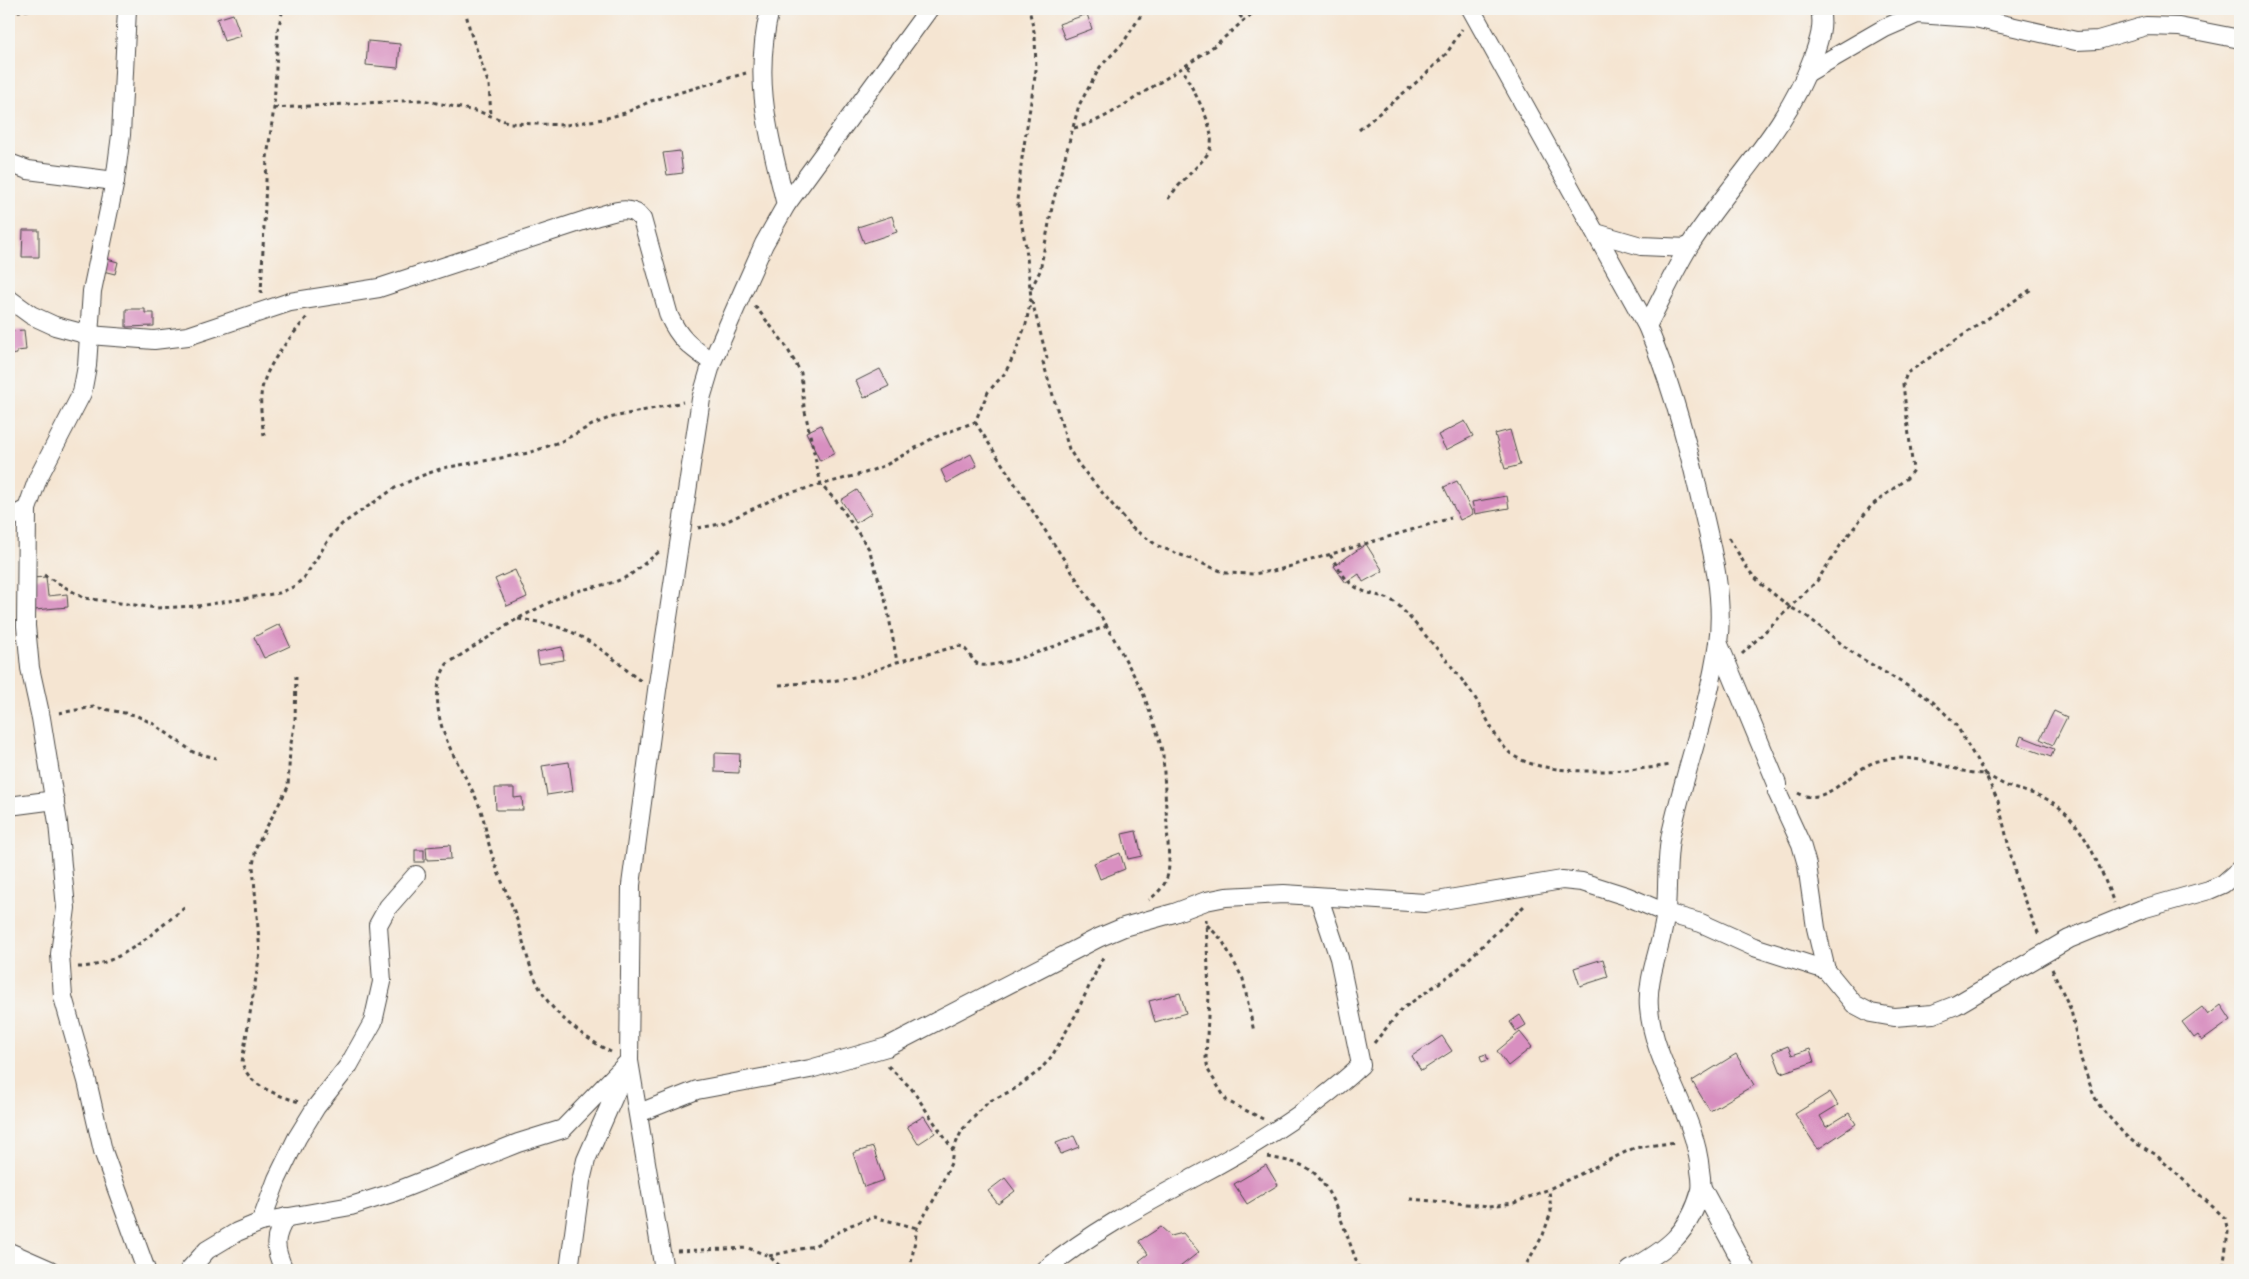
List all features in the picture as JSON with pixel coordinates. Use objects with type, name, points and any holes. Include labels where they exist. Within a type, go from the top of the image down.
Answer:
[{"type":"street","points":[[127,9],[123,110],[115,181],[94,276],[87,366],[82,393],[38,478],[26,509],[26,626],[30,668],[41,718],[55,800],[66,908],[60,954],[60,977],[102,1150],[146,1270]]},
{"type":"street","points":[[770,9],[761,67],[766,126],[786,205]]},
{"type":"street","points":[[664,1270],[640,1113],[629,1062],[631,885],[657,690],[701,399],[712,362],[743,291],[764,244],[786,205],[929,9]]},
{"type":"street","points":[[1647,326],[1688,248],[1759,154],[1793,103],[1807,73],[1821,34],[1820,9]]},
{"type":"street","points":[[1472,10],[1647,326],[1664,366],[1712,543],[1718,588],[1718,642],[1691,762],[1670,837],[1666,913],[1649,993],[1649,1009],[1659,1054],[1678,1094],[1695,1140],[1702,1188],[1746,1270]]},
{"type":"street","points":[[1807,73],[1916,11],[1975,18],[2076,41],[2098,40],[2146,26],[2178,27],[2240,39]]},
{"type":"street","points":[[9,163],[28,170],[115,181]]},
{"type":"street","points":[[9,299],[31,315],[54,326],[89,335],[154,340],[188,336],[290,302],[379,288],[598,216],[631,209],[637,212],[642,219],[669,316],[676,331],[686,344],[712,362]]},
{"type":"street","points":[[1596,233],[1641,246],[1688,248]]},
{"type":"street","points":[[9,518],[26,509]]},
{"type":"street","points":[[1718,642],[1777,784],[1777,792],[1801,844],[1807,865],[1816,928],[1826,970],[1854,1004],[1871,1013],[1913,1017],[1933,1014],[1956,1005],[2069,939],[2119,917],[2165,901],[2209,890],[2222,884],[2240,869]]},
{"type":"street","points":[[9,806],[55,800]]},
{"type":"street","points":[[261,1222],[289,1154],[316,1107],[349,1066],[373,1022],[382,982],[378,925],[388,907],[416,875]]},
{"type":"street","points":[[640,1113],[697,1090],[810,1069],[868,1054],[938,1022],[1098,938],[1124,927],[1165,916],[1206,900],[1226,897],[1284,894],[1319,898],[1425,903],[1476,896],[1547,881],[1582,882],[1626,896],[1666,913],[1701,923],[1754,946],[1826,970]]},
{"type":"street","points":[[1045,1270],[1086,1238],[1138,1206],[1197,1176],[1277,1130],[1326,1096],[1361,1064],[1339,958],[1319,898]]},
{"type":"street","points":[[189,1270],[206,1250],[237,1232],[261,1222],[351,1206],[399,1190],[518,1143],[563,1129],[629,1062]]},
{"type":"street","points":[[569,1270],[580,1181],[586,1160],[629,1062]]},
{"type":"street","points":[[1630,1270],[1662,1252],[1680,1235],[1702,1188]]},
{"type":"street","points":[[284,1270],[276,1252],[278,1231],[286,1217]]},
{"type":"street","points":[[9,1252],[50,1270]]},
{"type":"path","points":[[9,12],[36,9]]},
{"type":"path","points":[[260,312],[267,158],[274,108],[278,29],[283,9]]},
{"type":"path","points":[[465,9],[470,31],[489,85],[491,116]]},
{"type":"path","points":[[1029,9],[1034,36],[1036,70],[1017,200],[1032,298],[1048,358],[1043,362],[1069,449],[1132,528],[1158,546],[1226,573],[1253,574],[1278,570],[1451,518]]},
{"type":"path","points":[[1031,289],[1040,271],[1053,202],[1080,105],[1100,67],[1123,43],[1146,9]]},
{"type":"path","points":[[1234,9],[1243,19]]},
{"type":"path","points":[[1074,128],[1087,125],[1107,116],[1192,62],[1217,44],[1243,19],[1260,9]]},
{"type":"path","points":[[1359,130],[1424,76],[1447,53],[1472,10]]},
{"type":"path","points":[[1168,199],[1179,182],[1208,154],[1212,146],[1209,123],[1185,74],[1192,62]]},
{"type":"path","points":[[274,108],[422,100],[491,116],[510,123],[566,125],[604,119],[761,67]]},
{"type":"path","points":[[1729,667],[1817,581],[1842,543],[1871,506],[1907,478],[1913,470],[1903,384],[1907,373],[2032,288]]},
{"type":"path","points":[[743,291],[784,343],[801,374],[804,407],[822,485],[838,503],[869,549],[887,606],[897,662]]},
{"type":"path","points":[[264,436],[261,412],[262,388],[270,370],[323,297]]},
{"type":"path","points":[[629,1062],[598,1046],[578,1030],[546,999],[536,981],[516,916],[490,849],[480,809],[450,750],[439,716],[439,683],[441,673],[447,664],[517,619],[572,592],[615,582],[629,576],[681,532],[721,524],[763,502],[886,464],[933,438],[975,422],[988,392],[1005,373],[1015,353],[1026,324],[1032,298]]},
{"type":"path","points":[[27,571],[51,577],[84,598],[156,608],[198,606],[280,593],[293,587],[304,578],[330,536],[342,524],[395,488],[421,476],[443,468],[529,453],[562,441],[592,424],[609,418],[701,399]]},
{"type":"path","points":[[975,422],[1107,626],[1142,690],[1156,727],[1163,755],[1169,874],[1163,889],[1143,906]]},
{"type":"path","points":[[1725,532],[1749,571],[1761,584],[1790,607],[1808,617],[1854,654],[1909,686],[1944,711],[1955,724],[1986,775],[1998,801],[2018,885],[2071,1010],[2081,1059],[2094,1096],[2107,1116],[2126,1136],[2156,1154],[2225,1218],[2228,1232],[2223,1270]]},
{"type":"path","points":[[1330,555],[1349,582],[1366,592],[1388,597],[1401,608],[1456,671],[1474,697],[1491,728],[1510,753],[1526,761],[1556,769],[1589,772],[1646,769],[1691,762]]},
{"type":"path","points":[[517,619],[538,622],[572,631],[615,660],[635,677],[657,690]]},
{"type":"path","points":[[780,685],[832,681],[860,676],[897,662],[939,650],[963,647],[977,664],[988,667],[1022,658],[1107,626]]},
{"type":"path","points":[[296,676],[295,721],[290,749],[288,787],[256,847],[254,866],[260,953],[242,1062],[249,1076],[259,1085],[272,1092],[316,1107]]},
{"type":"path","points":[[41,718],[82,708],[116,710],[135,715],[154,724],[193,752],[216,758]]},
{"type":"path","points":[[1777,784],[1781,781],[1805,797],[1814,797],[1824,794],[1857,771],[1876,761],[1895,757],[1917,758],[1986,775],[2006,785],[2036,794],[2051,802],[2067,816],[2088,844],[2101,867],[2119,917]]},
{"type":"path","points":[[1361,1064],[1373,1045],[1402,1009],[1456,971],[1508,923],[1547,881]]},
{"type":"path","points":[[1206,900],[1208,995],[1206,1058],[1208,1070],[1227,1101],[1256,1114],[1277,1130]]},
{"type":"path","points":[[60,977],[78,967],[96,967],[111,961],[187,906]]},
{"type":"path","points":[[1206,925],[1222,940],[1243,979],[1254,1032]]},
{"type":"path","points":[[910,1270],[917,1228],[936,1196],[951,1163],[953,1150],[962,1130],[988,1102],[1013,1090],[1039,1071],[1052,1056],[1075,1016],[1097,966],[1124,927]]},
{"type":"path","points":[[868,1054],[881,1060],[911,1088],[953,1150]]},
{"type":"path","points":[[1410,1199],[1489,1206],[1514,1202],[1549,1189],[1634,1148],[1695,1140]]},
{"type":"path","points":[[1260,1155],[1303,1166],[1313,1172],[1334,1203],[1360,1270]]},
{"type":"path","points":[[1523,1270],[1543,1235],[1551,1212],[1549,1189]]},
{"type":"path","points":[[769,1256],[814,1246],[851,1225],[874,1217],[917,1228]]},
{"type":"path","points":[[662,1252],[748,1248],[769,1256],[784,1270]]},
{"type":"building","points":[[233,14],[241,36],[224,41],[217,19]]},
{"type":"building","points":[[1087,14],[1092,29],[1065,39],[1059,24]]},
{"type":"building","points":[[368,41],[400,44],[398,68],[366,65]]},
{"type":"building","points":[[680,151],[683,173],[667,175],[663,153]]},
{"type":"building","points":[[892,216],[897,232],[864,243],[858,227]]},
{"type":"building","points":[[23,230],[39,230],[39,257],[22,257]]},
{"type":"building","points":[[107,259],[118,262],[115,274],[103,271]]},
{"type":"building","points":[[126,309],[145,309],[145,313],[154,313],[154,326],[126,327]]},
{"type":"building","points":[[24,330],[26,350],[17,351],[17,354],[9,355],[9,331]]},
{"type":"building","points":[[880,369],[889,386],[864,398],[856,381]]},
{"type":"building","points":[[1465,421],[1473,436],[1446,450],[1438,435]]},
{"type":"building","points":[[821,425],[835,453],[820,461],[806,432]]},
{"type":"building","points":[[1510,430],[1520,465],[1505,469],[1495,434]]},
{"type":"building","points":[[971,454],[977,466],[947,483],[941,470]]},
{"type":"building","points":[[1457,481],[1473,514],[1460,520],[1444,487]]},
{"type":"building","points":[[857,490],[872,513],[856,523],[841,500]]},
{"type":"building","points":[[1507,496],[1509,508],[1475,514],[1472,502]]},
{"type":"building","points":[[1366,544],[1383,571],[1363,582],[1359,574],[1346,583],[1334,566]]},
{"type":"building","points":[[515,570],[527,597],[507,606],[495,579]]},
{"type":"building","points":[[46,577],[48,596],[67,594],[68,607],[35,610],[32,578]]},
{"type":"building","points":[[280,624],[290,646],[264,658],[254,637]]},
{"type":"building","points":[[562,647],[564,660],[539,664],[537,652]]},
{"type":"building","points":[[2054,711],[2067,717],[2053,745],[2040,739]]},
{"type":"building","points":[[2021,736],[2054,749],[2051,757],[2018,745]]},
{"type":"building","points":[[715,753],[740,754],[739,773],[715,772]]},
{"type":"building","points":[[569,762],[573,791],[547,795],[542,766]]},
{"type":"building","points":[[495,788],[514,788],[514,798],[522,797],[523,810],[496,810]]},
{"type":"building","points":[[1136,831],[1142,856],[1128,859],[1122,834]]},
{"type":"building","points":[[450,845],[451,859],[427,860],[426,847]]},
{"type":"building","points":[[415,850],[424,850],[424,862],[415,862]]},
{"type":"building","points":[[1120,853],[1125,869],[1100,879],[1094,863]]},
{"type":"building","points":[[1603,959],[1608,977],[1580,986],[1574,968]]},
{"type":"building","points":[[1180,993],[1186,1013],[1155,1022],[1149,1001]]},
{"type":"building","points":[[2221,1005],[2231,1020],[2202,1041],[2198,1035],[2194,1038],[2182,1022],[2202,1007],[2208,1015]]},
{"type":"building","points":[[1520,1015],[1526,1025],[1516,1031],[1510,1022]]},
{"type":"building","points":[[1520,1032],[1532,1047],[1508,1066],[1497,1051]]},
{"type":"building","points":[[1442,1036],[1452,1051],[1421,1071],[1412,1056]]},
{"type":"building","points":[[1788,1046],[1792,1055],[1810,1049],[1814,1062],[1781,1073],[1773,1052]]},
{"type":"building","points":[[1486,1054],[1488,1060],[1482,1062],[1480,1056]]},
{"type":"building","points":[[1736,1054],[1754,1085],[1710,1111],[1692,1081]]},
{"type":"building","points":[[1830,1092],[1838,1105],[1820,1116],[1826,1127],[1849,1113],[1856,1124],[1818,1149],[1795,1114]]},
{"type":"building","points":[[924,1116],[935,1133],[918,1144],[907,1126]]},
{"type":"building","points":[[1074,1136],[1079,1147],[1061,1154],[1056,1143]]},
{"type":"building","points":[[873,1147],[884,1180],[864,1187],[853,1153]]},
{"type":"building","points":[[1266,1165],[1278,1185],[1247,1204],[1234,1184]]},
{"type":"building","points":[[1005,1178],[1015,1191],[998,1204],[988,1191]]},
{"type":"building","points":[[1161,1227],[1171,1236],[1183,1233],[1199,1252],[1176,1270],[1147,1270],[1139,1261],[1148,1254],[1139,1241]]}]
